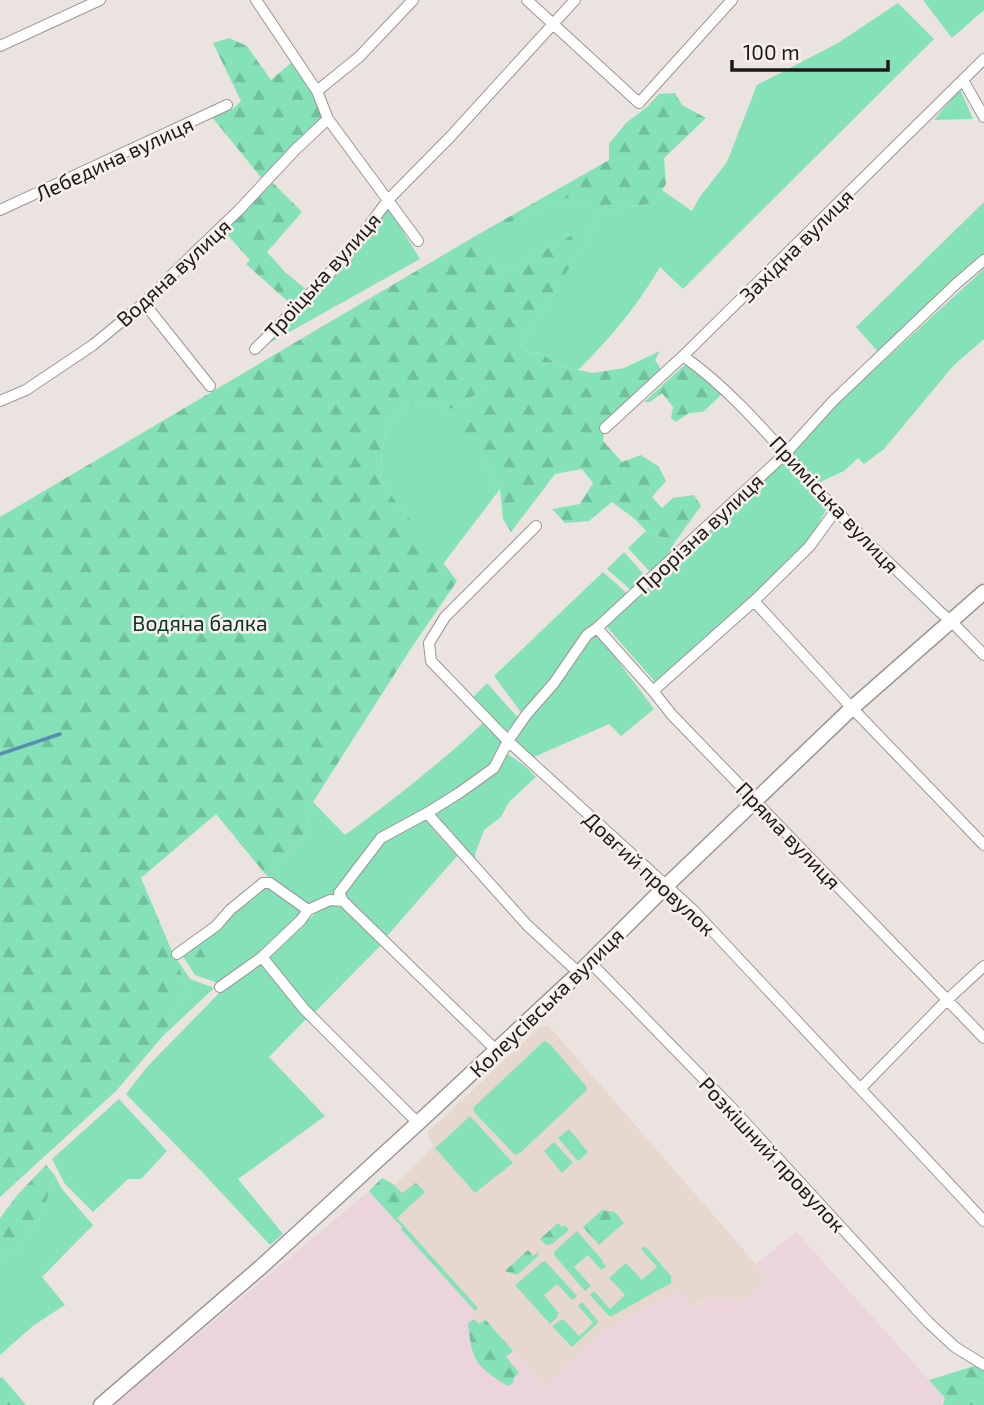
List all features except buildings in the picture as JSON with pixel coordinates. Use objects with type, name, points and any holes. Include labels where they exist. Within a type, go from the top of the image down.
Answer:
[{"type":"street","points":[[0,47],[100,0]]},
{"type":"street","points":[[256,0],[317,91],[328,119],[418,241]]},
{"type":"street","points":[[393,0],[400,12]]},
{"type":"street","points":[[317,91],[359,57],[413,0]]},
{"type":"street","points":[[527,0],[639,103],[732,0]]},
{"type":"street","name":"Троїцька вулиця","points":[[255,349],[351,249],[389,199],[451,136],[575,0]]},
{"type":"street","name":"Західна вулиця","points":[[605,428],[683,356],[984,59]]},
{"type":"street","points":[[963,80],[984,117]]},
{"type":"street","name":"Лебедина вулиця","points":[[0,210],[227,105]]},
{"type":"street","name":"Водяна вулиця","points":[[0,401],[26,390],[93,345],[144,303],[328,119]]},
{"type":"street","name":"Прорізна вулиця","points":[[343,901],[339,894],[381,838],[427,813],[494,768],[526,715],[554,683],[587,635],[786,453],[833,401],[984,260]]},
{"type":"street","points":[[144,303],[210,386]]},
{"type":"street","name":"Приміська вулиця","points":[[683,356],[723,388],[836,510],[984,655]]},
{"type":"street","points":[[653,691],[754,601],[809,547],[836,510]]},
{"type":"street","name":"Довгий провулок","points":[[536,526],[445,617],[429,643],[431,660],[508,741],[694,911],[984,1220]]},
{"type":"street","name":"Колеусівська вулиця","points":[[101,1405],[261,1267],[418,1123],[579,973],[852,708],[984,592]]},
{"type":"street","points":[[754,601],[984,845]]},
{"type":"street","name":"Пряма вулиця","points":[[597,628],[671,715],[984,1038]]},
{"type":"street","points":[[427,813],[527,925],[579,973]]},
{"type":"street","points":[[177,954],[198,941],[263,883],[270,883],[308,910]]},
{"type":"street","points":[[220,987],[262,957],[308,910],[330,900],[343,901],[496,1051]]},
{"type":"street","points":[[262,957],[304,1009],[418,1123]]},
{"type":"street","name":"Розкішний провулок","points":[[590,962],[731,1107],[928,1322],[955,1347],[984,1365]]},
{"type":"street","points":[[861,1088],[984,966]]},
{"type":"shaded area","points":[[541,1026],[549,1026],[770,1280],[741,1300],[699,1302],[693,1308],[678,1291],[591,1343],[544,1387],[486,1319],[479,1325],[470,1315],[475,1311],[369,1191],[382,1178],[395,1184],[433,1147],[427,1133]]},
{"type":"shaded area","points":[[369,1191],[475,1311],[471,1315],[478,1324],[485,1319],[544,1387],[604,1331],[678,1291],[693,1308],[706,1299],[742,1299],[770,1280],[756,1264],[796,1232],[945,1398],[943,1405],[114,1405]]},
{"type":"green space","points":[[923,0],[984,0],[984,10],[952,38]]},
{"type":"green space","points":[[898,3],[934,39],[683,289],[660,267],[622,321],[578,370],[559,366],[542,354],[529,353],[520,345],[599,221],[501,274],[472,238],[567,198],[604,211],[652,204],[662,190],[692,211],[727,162],[757,85],[838,43]]},
{"type":"green space","points":[[229,38],[247,46],[271,80],[292,62],[314,92],[324,120],[263,180],[212,117],[234,108],[241,101],[213,43]]},
{"type":"green space","points":[[960,89],[973,119],[934,120]]},
{"type":"green space","name":"Водяна балка","points":[[675,93],[682,105],[706,118],[664,158],[666,184],[653,204],[604,211],[567,198],[473,238],[501,274],[600,220],[520,345],[529,353],[542,354],[559,366],[592,373],[624,368],[660,351],[655,360],[663,373],[605,428],[603,441],[622,462],[641,455],[659,467],[666,481],[652,497],[662,508],[673,498],[694,495],[701,506],[675,542],[646,531],[612,502],[589,521],[565,523],[552,509],[580,504],[593,483],[582,469],[555,474],[511,532],[503,519],[500,489],[481,457],[455,423],[505,383],[478,393],[451,409],[425,404],[399,409],[387,428],[380,481],[457,581],[313,802],[303,838],[266,875],[216,814],[141,878],[187,987],[163,1036],[116,1091],[0,1197],[0,517],[472,238],[609,160],[609,144],[626,123],[659,94]]},
{"type":"green space","points":[[272,182],[302,212],[267,252],[286,273],[308,291],[293,306],[246,264],[250,260],[223,230]]},
{"type":"green space","points":[[984,202],[984,258],[880,354],[856,327]]},
{"type":"green space","points":[[388,207],[420,259],[268,344],[334,277]]},
{"type":"green space","points":[[984,269],[984,339],[954,365],[884,449],[864,464],[858,458],[844,471],[818,483],[789,457],[838,403]]},
{"type":"green space","points":[[688,362],[723,393],[703,412],[689,413],[676,422],[671,418],[673,407],[662,393],[650,402],[644,402]]},
{"type":"green space","points":[[507,381],[481,457],[500,489],[443,564],[380,481],[387,428],[399,409],[425,404],[451,409],[478,393]]},
{"type":"green space","points":[[784,460],[827,508],[808,543],[742,607],[656,683],[607,627],[726,511]]},
{"type":"green space","points":[[646,531],[675,542],[667,558],[652,574],[628,548]]},
{"type":"green space","points":[[624,552],[647,578],[632,591],[607,569]]},
{"type":"green space","points":[[603,572],[629,595],[523,715],[494,676]]},
{"type":"green space","points":[[597,633],[654,709],[621,736],[609,724],[534,757],[512,740],[552,692],[589,639]]},
{"type":"green space","points":[[487,683],[519,719],[505,733],[473,697]]},
{"type":"green space","points":[[485,721],[504,741],[491,766],[431,806],[377,834],[335,894],[308,906],[266,875],[303,838],[313,802],[345,835],[417,780]]},
{"type":"green space","points":[[505,752],[536,777],[509,802],[501,817],[484,830],[475,854],[476,860],[431,813],[462,795]]},
{"type":"green space","points":[[425,820],[457,856],[387,936],[343,894],[385,840]]},
{"type":"green space","points":[[267,886],[303,912],[264,949],[218,983],[212,981],[212,972],[199,945]]},
{"type":"green space","points":[[328,905],[343,905],[381,945],[315,1012],[268,957],[319,910]]},
{"type":"green space","points":[[199,945],[213,972],[212,981],[195,975],[182,955]]},
{"type":"green space","points":[[172,952],[190,979],[214,988],[163,1036],[187,987]]},
{"type":"green space","points":[[262,963],[306,1019],[269,1057],[325,1116],[238,1179],[283,1234],[270,1245],[126,1094],[148,1066],[222,990]]},
{"type":"green space","points":[[544,1041],[550,1044],[587,1090],[515,1155],[473,1108]]},
{"type":"green space","points":[[119,1099],[167,1151],[141,1179],[128,1179],[93,1212],[65,1184],[52,1159]]},
{"type":"green space","points":[[470,1116],[513,1163],[475,1193],[435,1148]]},
{"type":"green space","points":[[569,1129],[588,1152],[578,1161],[558,1138]]},
{"type":"green space","points":[[554,1142],[573,1163],[562,1173],[544,1151]]},
{"type":"green space","points":[[46,1165],[54,1174],[44,1210],[18,1248],[0,1261],[0,1218]]},
{"type":"green space","points":[[54,1174],[61,1188],[93,1225],[42,1277],[65,1305],[34,1325],[0,1355],[0,1261],[18,1248],[44,1210]]},
{"type":"green space","points":[[382,1178],[402,1193],[416,1183],[425,1192],[395,1220],[369,1191]]},
{"type":"green space","points":[[602,1210],[615,1212],[624,1223],[599,1245],[583,1227]]},
{"type":"green space","points":[[397,1218],[478,1308],[475,1311],[401,1229],[395,1220]]},
{"type":"green space","points":[[558,1223],[569,1230],[552,1244],[546,1245],[540,1239]]},
{"type":"green space","points":[[577,1231],[606,1266],[601,1270],[588,1255],[574,1267],[591,1286],[585,1291],[554,1255]]},
{"type":"green space","points":[[645,1246],[671,1276],[671,1283],[609,1316],[590,1295],[594,1291],[610,1309],[625,1295],[609,1278],[626,1263],[642,1280],[657,1267],[641,1249]]},
{"type":"green space","points":[[528,1250],[533,1256],[539,1251],[537,1257],[517,1275],[505,1271]]},
{"type":"green space","points":[[545,1261],[577,1296],[572,1300],[557,1284],[544,1295],[559,1313],[550,1324],[515,1285]]},
{"type":"green space","points":[[582,1302],[599,1322],[572,1347],[552,1326],[563,1319],[579,1336],[593,1323],[578,1306]]},
{"type":"green space","points":[[474,1319],[479,1324],[485,1319],[513,1351],[506,1357],[519,1373],[508,1386],[488,1373],[477,1361],[471,1346],[468,1323]]},
{"type":"green space","points":[[984,1363],[984,1405],[943,1405],[945,1398],[929,1380]]},
{"type":"green space","points":[[2,1377],[26,1405],[0,1405]]},
{"type":"waterway","points":[[0,754],[60,734]]}]
